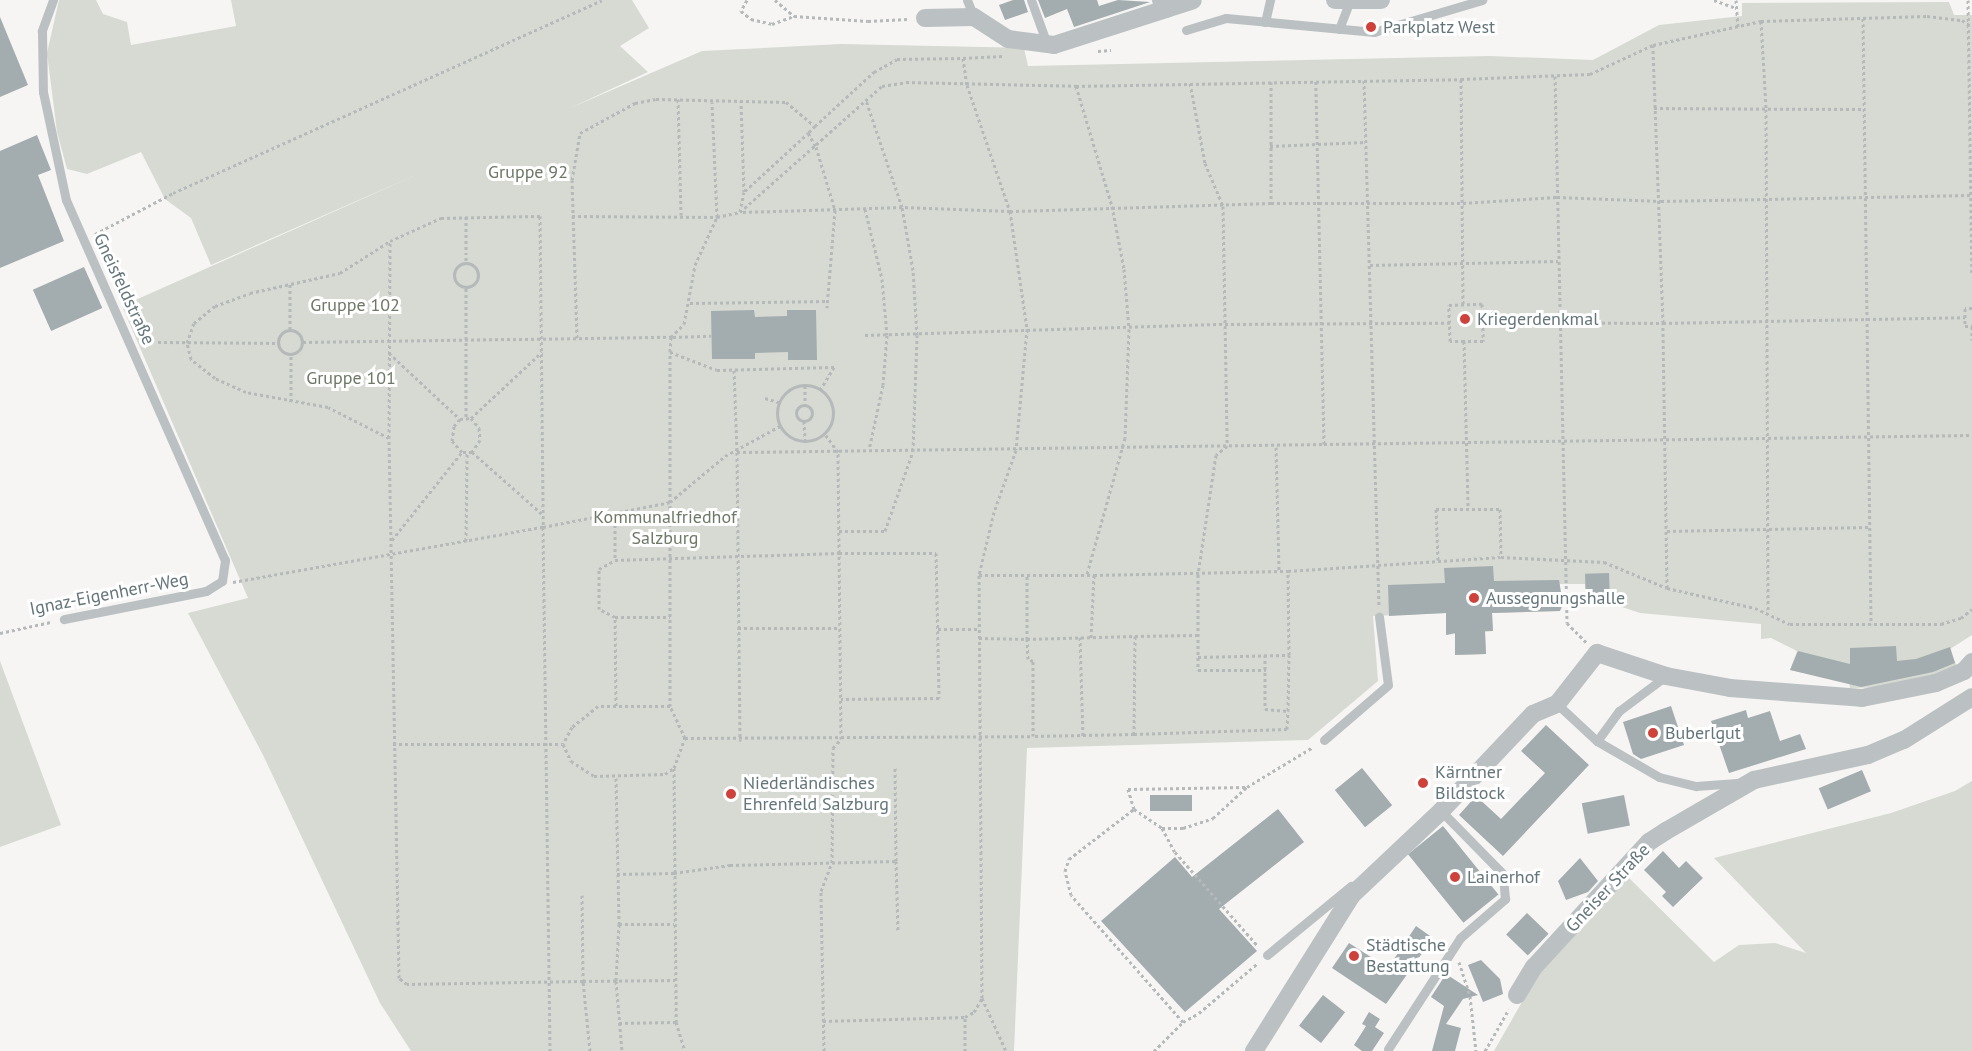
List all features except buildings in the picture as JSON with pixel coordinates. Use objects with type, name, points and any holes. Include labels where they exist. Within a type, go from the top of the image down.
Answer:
[{"type":"street","points":[[925,18],[970,9],[1008,39],[1054,45],[1163,4],[1192,0]]},
{"type":"street","points":[[1335,0],[1381,0]]},
{"type":"street","points":[[1254,1051],[1352,895],[1404,843],[1442,811],[1533,714],[1557,704],[1597,653],[1666,676],[1730,688],[1862,698],[1936,683],[1964,671],[1972,662]]},
{"type":"street","name":"Gneiser Straße","points":[[1517,995],[1534,967],[1649,842],[1754,780],[1868,756],[1904,740],[1972,697]]},
{"type":"lane","name":"Gneisfeldstraße","points":[[53,0],[42,31],[43,92],[60,177],[83,241],[225,560],[222,581]]},
{"type":"lane","points":[[1031,0],[1047,44]]},
{"type":"lane","points":[[1265,22],[1270,0]]},
{"type":"lane","points":[[1339,29],[1350,0]]},
{"type":"lane","points":[[1186,30],[1226,18],[1374,32],[1482,0]]},
{"type":"lane","name":"Ignaz-Eigenherr-Weg","points":[[64,619],[206,591],[222,581]]},
{"type":"lane","points":[[1324,740],[1388,685],[1380,617]]},
{"type":"lane","points":[[1597,741],[1619,711],[1666,676]]},
{"type":"lane","points":[[1557,704],[1597,741],[1659,777],[1696,786],[1754,780]]},
{"type":"lane","points":[[1388,1049],[1460,938],[1505,899],[1506,887],[1503,874],[1442,811]]},
{"type":"lane","points":[[1267,956],[1404,843]]},
{"type":"path","points":[[83,241],[173,193],[602,0]]},
{"type":"path","points":[[747,0],[741,11],[751,19],[772,24],[794,16],[868,21],[925,18]]},
{"type":"path","points":[[775,0],[794,16]]},
{"type":"path","points":[[1714,0],[1736,8]]},
{"type":"path","points":[[1736,0],[1738,28]]},
{"type":"path","points":[[1968,0],[1971,26],[1972,274]]},
{"type":"path","points":[[740,212],[816,147],[882,86],[906,82],[1076,86],[1555,76],[1590,74],[1653,45],[1738,28],[1761,21],[1927,16],[1962,20],[1971,26]]},
{"type":"path","points":[[1863,18],[1871,624]]},
{"type":"path","points":[[1761,21],[1766,109],[1770,529],[1768,613]]},
{"type":"path","points":[[1653,45],[1654,108],[1661,201],[1667,588]]},
{"type":"path","points":[[744,192],[874,72],[897,59],[963,58]]},
{"type":"path","points":[[1555,76],[1558,321],[1567,623],[1597,653]]},
{"type":"path","points":[[1461,79],[1463,304]]},
{"type":"path","points":[[1364,80],[1373,443],[1380,617]]},
{"type":"path","points":[[1271,81],[1271,203]]},
{"type":"path","points":[[1316,81],[1324,444]]},
{"type":"path","points":[[1190,83],[1205,163],[1223,206],[1227,446],[1216,456],[1197,574],[1198,670],[1266,670]]},
{"type":"path","points":[[967,85],[1010,211],[1027,329],[1016,450],[994,512],[979,575],[977,735],[982,998],[1006,1051]]},
{"type":"path","points":[[1076,86],[1112,206],[1124,269],[1129,329],[1125,438],[1120,446],[1087,574]]},
{"type":"path","points":[[577,338],[572,216],[573,180],[580,133],[635,103],[678,99],[712,102],[786,102],[815,126]]},
{"type":"path","points":[[678,99],[681,215]]},
{"type":"path","points":[[839,531],[885,531],[913,451],[917,335],[913,270],[902,207],[866,100]]},
{"type":"path","points":[[685,1051],[676,1022],[675,980],[674,768],[685,738],[670,706],[670,352],[671,337],[684,324],[690,303],[695,265],[717,217],[712,102]]},
{"type":"path","points":[[740,212],[744,192],[741,102]]},
{"type":"path","points":[[1654,108],[1864,109]]},
{"type":"path","points":[[808,133],[816,147],[835,210],[827,308]]},
{"type":"path","points":[[1270,146],[1365,142]]},
{"type":"path","points":[[572,216],[717,217],[740,212],[902,207],[1010,211],[1112,206],[1223,206],[1271,203],[1463,203],[1557,197],[1661,201],[1766,196],[1864,198],[1972,195]]},
{"type":"path","points":[[865,209],[882,279],[887,335],[883,385],[869,450]]},
{"type":"path","points":[[466,216],[466,262]]},
{"type":"path","points":[[389,438],[328,407],[246,392],[201,371],[191,359],[187,343],[202,313],[250,293],[340,273],[390,241],[441,218],[540,216],[550,1051]]},
{"type":"path","points":[[390,241],[389,438],[399,978],[406,984],[675,980]]},
{"type":"path","points":[[1370,265],[1558,261]]},
{"type":"path","points":[[466,262],[474,266],[478,274],[474,284],[466,287],[457,284],[453,275],[456,266],[466,262]]},
{"type":"path","points":[[290,283],[290,329]]},
{"type":"path","points":[[466,287],[466,417]]},
{"type":"path","points":[[690,303],[828,302]]},
{"type":"path","points":[[1482,304],[1482,322],[1482,341],[1450,341],[1449,305],[1482,304]]},
{"type":"path","points":[[1972,308],[1965,308],[1965,326],[1972,326],[1972,340]]},
{"type":"path","points":[[1482,322],[1663,323],[1965,317]]},
{"type":"path","points":[[865,335],[917,335],[1027,329],[1129,329],[1225,324],[1320,326],[1450,323]]},
{"type":"path","points":[[290,329],[299,333],[303,342],[300,351],[291,355],[282,352],[278,343],[281,334],[290,329]]},
{"type":"path","points":[[303,342],[711,336]]},
{"type":"path","points":[[1464,341],[1468,508]]},
{"type":"path","points":[[158,342],[278,343]]},
{"type":"path","points":[[471,418],[543,351]]},
{"type":"path","points":[[670,352],[717,370],[834,367],[820,390]]},
{"type":"path","points":[[389,353],[460,419]]},
{"type":"path","points":[[291,355],[291,402]]},
{"type":"path","points":[[734,370],[738,452],[740,741]]},
{"type":"path","points":[[804,421],[812,414],[805,405],[805,385]]},
{"type":"path","points":[[805,385],[820,390],[831,403],[833,414],[825,434],[805,442],[794,440],[780,426],[778,402],[784,393],[805,385]]},
{"type":"path","points":[[765,398],[778,402]]},
{"type":"path","points":[[805,405],[797,413],[804,421],[805,442]]},
{"type":"path","points":[[466,542],[469,453],[481,434],[471,418],[460,419],[452,436],[462,452],[469,453],[542,514]]},
{"type":"path","points":[[240,583],[670,502],[725,456],[738,452],[780,426]]},
{"type":"path","points":[[824,1051],[821,891],[832,863],[833,748],[842,739],[838,452],[825,434]]},
{"type":"path","points":[[738,452],[1016,450],[1120,446],[1276,447],[1373,443],[1666,441],[1769,437],[1868,438],[1972,435]]},
{"type":"path","points":[[1276,447],[1279,571]]},
{"type":"path","points":[[391,541],[462,452]]},
{"type":"path","points":[[1438,560],[1436,509],[1500,509],[1501,557]]},
{"type":"path","points":[[615,513],[615,560]]},
{"type":"path","points":[[1667,531],[1869,527]]},
{"type":"path","points":[[671,617],[615,617],[599,609],[599,569],[615,560],[671,557],[936,553],[939,698],[841,699]]},
{"type":"path","points":[[979,575],[1197,574],[1287,571],[1501,557],[1564,562],[1604,562],[1667,588],[1768,613],[1790,624],[1941,624],[1961,618],[1972,609]]},
{"type":"path","points":[[685,738],[740,741],[977,735],[1083,736],[1287,729],[1289,654],[1287,571]]},
{"type":"path","points":[[1026,575],[1026,639],[1028,659],[1033,661],[1033,736]]},
{"type":"path","points":[[1091,638],[1094,575]]},
{"type":"path","points":[[615,617],[616,706]]},
{"type":"path","name":"Ignaz-Eigenherr-Weg","points":[[0,633],[64,619]]},
{"type":"path","points":[[738,628],[840,627]]},
{"type":"path","points":[[938,629],[978,629]]},
{"type":"path","points":[[979,638],[1091,638],[1197,634]]},
{"type":"path","points":[[1134,734],[1135,636]]},
{"type":"path","points":[[1080,638],[1083,736]]},
{"type":"path","points":[[1198,657],[1289,654]]},
{"type":"path","points":[[1265,655],[1265,709],[1288,711]]},
{"type":"path","points":[[563,744],[587,713],[598,706],[670,706]]},
{"type":"path","points":[[1162,828],[1183,828],[1213,818],[1247,788],[1324,740]]},
{"type":"path","points":[[393,744],[548,742],[563,744]]},
{"type":"path","points":[[563,744],[571,761],[594,776],[616,778],[665,774],[674,768]]},
{"type":"path","points":[[895,767],[898,932]]},
{"type":"path","points":[[616,778],[619,924],[616,981],[622,1051]]},
{"type":"path","points":[[1154,1051],[1183,1022],[1199,1013],[1267,956],[1175,852],[1162,828],[1134,808],[1128,789],[1247,788]]},
{"type":"path","points":[[1134,808],[1069,859],[1066,883],[1071,895],[1183,1022]]},
{"type":"path","points":[[617,874],[674,873],[730,866],[896,861]]},
{"type":"path","points":[[582,895],[584,981],[590,1051]]},
{"type":"path","points":[[619,924],[674,924]]},
{"type":"path","points":[[1460,938],[1458,959],[1470,996],[1476,1051]]},
{"type":"path","points":[[1485,1051],[1517,995]]},
{"type":"path","points":[[823,1021],[965,1017],[974,1012],[982,998]]},
{"type":"path","points":[[965,1017],[965,1051]]},
{"type":"path","points":[[619,1023],[676,1022]]},
{"type":"green space","name":"Kommunalfriedhof Salzburg","points":[[59,0],[96,0],[103,14],[127,22],[131,45],[236,26],[231,0],[632,0],[649,28],[620,46],[648,72],[568,109],[702,51],[841,44],[1024,48],[1028,66],[1489,56],[1593,60],[1659,25],[1742,16],[1742,3],[1949,2],[1954,15],[1972,15],[1972,635],[1950,649],[1957,667],[1898,687],[1850,688],[1849,682],[1790,670],[1797,651],[1771,638],[1761,639],[1761,624],[1640,613],[1610,603],[1586,603],[1585,584],[1560,584],[1560,611],[1492,613],[1493,631],[1485,632],[1486,654],[1455,655],[1455,634],[1446,635],[1446,613],[1373,616],[1378,681],[1308,740],[1027,748],[1014,1051],[411,1051],[380,1003],[263,755],[188,613],[248,598],[122,306],[425,171],[211,265],[191,218],[165,199],[141,152],[87,174],[67,169],[57,132],[47,53]]},
{"type":"green space","points":[[0,661],[61,825],[0,847]]},
{"type":"green space","points":[[1972,781],[1972,1051],[1494,1051],[1538,974],[1628,877],[1714,962],[1739,945],[1775,943],[1806,953],[1714,858],[1891,813],[1955,791]]},
{"type":"place","name":"Parkplatz West","points":[[1371,27]]},
{"type":"place","name":"Kriegerdenkmal","points":[[1465,319]]},
{"type":"place","name":"Aussegnungshalle","points":[[1474,598]]},
{"type":"place","name":"Buberlgut","points":[[1653,733]]},
{"type":"place","name":"Kärntner Bildstock","points":[[1423,783]]},
{"type":"place","name":"Niederländisches Ehrenfeld Salzburg","points":[[731,794]]},
{"type":"place","name":"Lainerhof","points":[[1455,877]]},
{"type":"place","name":"Städtische Bestattung","points":[[1354,956]]},
{"type":"park label","name":"Gruppe 92","points":[[528,172]]},
{"type":"park label","name":"Gruppe 102","points":[[355,305]]},
{"type":"park label","name":"Gruppe 101","points":[[351,378]]}]
